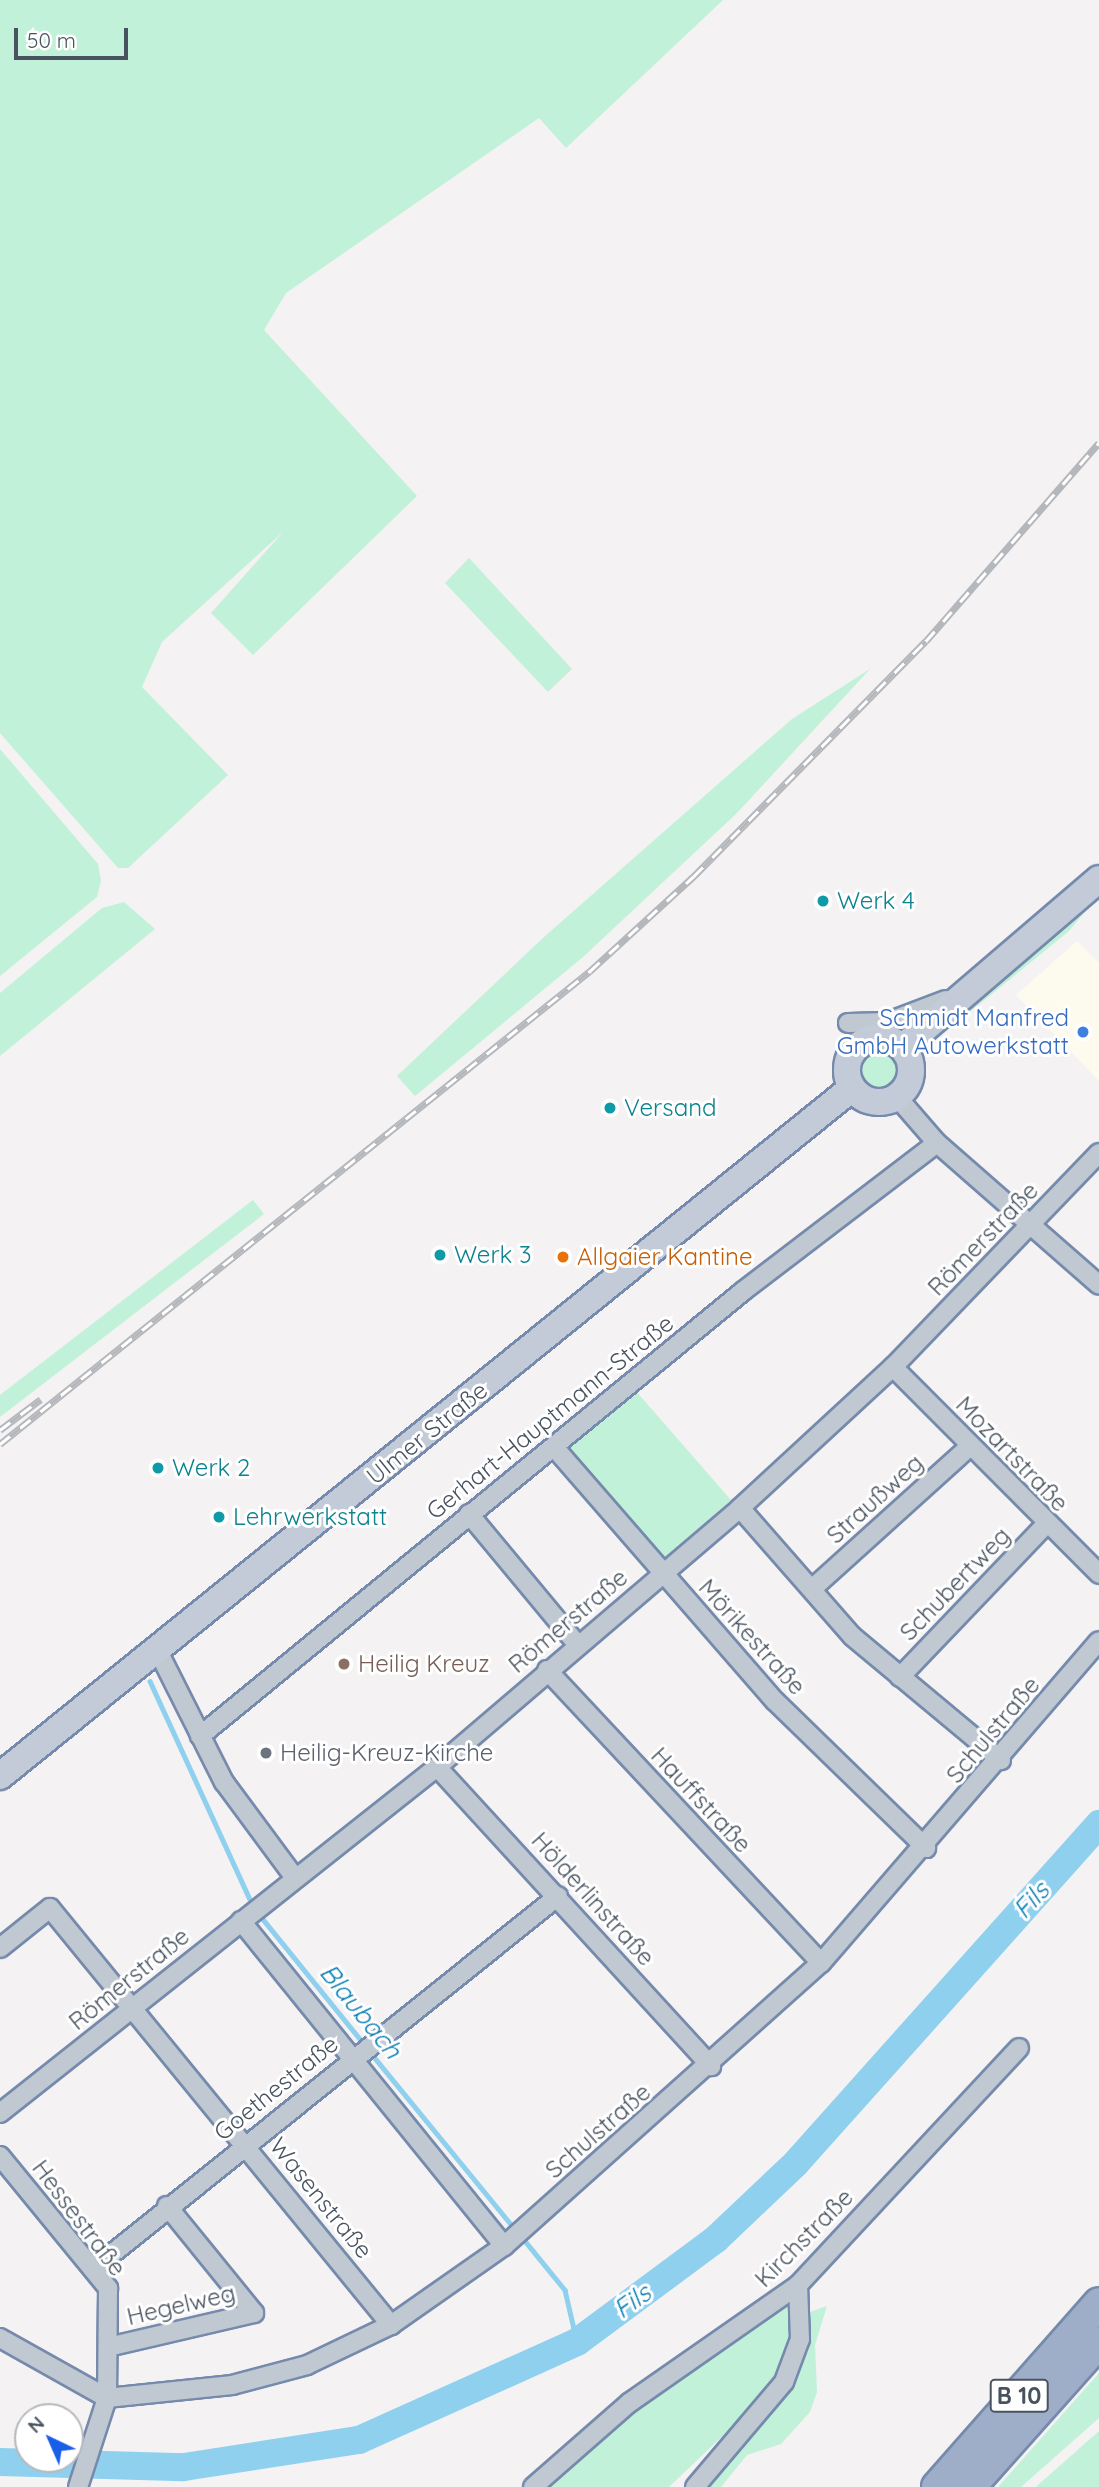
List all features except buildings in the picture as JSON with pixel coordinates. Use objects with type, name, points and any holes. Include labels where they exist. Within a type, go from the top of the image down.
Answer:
[{"type":"highway","name":"B 10","points":[[937,2487],[1099,2304]]},
{"type":"highway","name":"B 10","points":[[970,2487],[1099,2342]]},
{"type":"main road","points":[[903,1046],[962,992],[1099,879]]},
{"type":"main road","points":[[878,1037],[903,1046],[912,1069],[897,1097],[870,1101],[852,1088],[848,1062],[859,1044],[878,1037]]},
{"type":"main road","name":"Ulmer Straße","points":[[0,1776],[852,1088]]},
{"type":"street","points":[[848,1023],[888,1022],[962,992]]},
{"type":"street","points":[[897,1097],[937,1143],[1099,1285]]},
{"type":"street","name":"Gerhart-Hauptmann-Straße","points":[[200,1736],[468,1514],[937,1143]]},
{"type":"street","name":"Römerstraße","points":[[0,2113],[437,1767],[577,1644],[740,1507],[893,1367],[1099,1153]]},
{"type":"street","name":"Mozartstraße","points":[[893,1367],[1046,1524],[1099,1574]]},
{"type":"street","name":"Straußweg","points":[[813,1588],[970,1446]]},
{"type":"street","name":"Mörikestraße","points":[[554,1447],[662,1575],[775,1701],[926,1848]]},
{"type":"street","points":[[740,1507],[852,1636],[1001,1760]]},
{"type":"street","points":[[468,1514],[577,1644]]},
{"type":"street","name":"Schubertweg","points":[[900,1677],[1046,1524]]},
{"type":"street","name":"Schulstraße","points":[[107,2398],[232,2385],[307,2365],[391,2325],[513,2237],[711,2066],[821,1963],[926,1848],[1099,1641]]},
{"type":"street","points":[[158,1651],[224,1782],[295,1878]]},
{"type":"street","name":"Hauffstraße","points":[[547,1670],[821,1963]]},
{"type":"street","name":"Hölderlinstraße","points":[[437,1767],[711,2066]]},
{"type":"street","name":"Goethestraße","points":[[93,2269],[361,2050],[558,1896]]},
{"type":"street","name":"Wasenstraße","points":[[0,1948],[50,1908],[247,2145],[391,2325]]},
{"type":"street","points":[[250,1913],[513,2237]]},
{"type":"street","name":"Kirchstraße","points":[[533,2487],[629,2403],[799,2285],[1019,2048]]},
{"type":"street","name":"Hessestraße","points":[[0,2156],[108,2288],[107,2398],[78,2487]]},
{"type":"street","name":"Hegelweg","points":[[108,2347],[254,2313],[167,2206]]},
{"type":"street","points":[[695,2487],[784,2382],[800,2339],[799,2285]]},
{"type":"street","points":[[0,2338],[107,2398]]},
{"type":"shaded area","points":[[1077,941],[1099,963],[1099,1081],[1016,995]]},
{"type":"green space","points":[[0,0],[723,0],[566,148],[539,118],[286,293],[264,330],[417,496],[253,655],[211,613],[283,532],[162,642],[142,687],[228,775],[128,868],[118,868],[0,733]]},
{"type":"green space","points":[[469,558],[572,669],[548,692],[445,583]]},
{"type":"green space","points":[[870,669],[737,813],[583,957],[415,1096],[397,1076],[544,937],[792,719]]},
{"type":"green space","points":[[0,749],[98,864],[101,881],[97,897],[0,976]]},
{"type":"green space","points":[[1099,895],[1069,931],[922,1051],[943,1026]]},
{"type":"green space","points":[[124,902],[155,929],[0,1056],[0,993],[102,908]]},
{"type":"green space","points":[[878,1052],[890,1058],[896,1070],[890,1082],[878,1088],[866,1082],[860,1070],[866,1058]]},
{"type":"green space","points":[[253,1200],[264,1214],[0,1417],[0,1395]]},
{"type":"green space","points":[[635,1390],[731,1500],[661,1561],[565,1449]]},
{"type":"green space","points":[[786,2305],[794,2332],[772,2389],[669,2487],[544,2487],[652,2396]]},
{"type":"green space","points":[[827,2306],[815,2345],[817,2392],[810,2412],[781,2444],[747,2455],[721,2487],[705,2487],[791,2386],[807,2346],[807,2313]]},
{"type":"green space","points":[[1099,2373],[1099,2418],[1021,2487],[998,2487]]},
{"type":"green space","points":[[1099,2431],[1099,2487],[1036,2487],[1038,2485]]},
{"type":"waterway","name":"Blaubach","points":[[150,1681],[253,1906]]},
{"type":"waterway","name":"Fils","points":[[0,2462],[184,2467],[359,2440],[577,2342],[716,2239],[796,2163],[1099,1824]]},
{"type":"waterway","name":"Blaubach","points":[[258,1913],[365,2045]]},
{"type":"waterway","name":"Blaubach","points":[[370,2052],[515,2229]]},
{"type":"waterway","name":"Blaubach","points":[[521,2236],[565,2290],[577,2342]]},
{"type":"railway","points":[[0,1444],[590,971],[694,876],[926,641],[1099,443]]},
{"type":"railway","points":[[0,1430],[41,1399]]},
{"type":"place","name":"Werk 4","points":[[823,901]]},
{"type":"place","name":"Schmidt Manfred GmbH Autowerkstatt","points":[[1083,1032]]},
{"type":"place","name":"Versand","points":[[610,1108]]},
{"type":"place","name":"Werk 3","points":[[440,1255]]},
{"type":"place","name":"Allgaier Kantine","points":[[563,1257]]},
{"type":"place","name":"Werk 2","points":[[158,1468]]},
{"type":"place","name":"Lehrwerkstatt","points":[[219,1517]]},
{"type":"place","name":"Heilig Kreuz","points":[[344,1664]]},
{"type":"place","name":"Heilig-Kreuz-Kirche","points":[[266,1753]]}]
